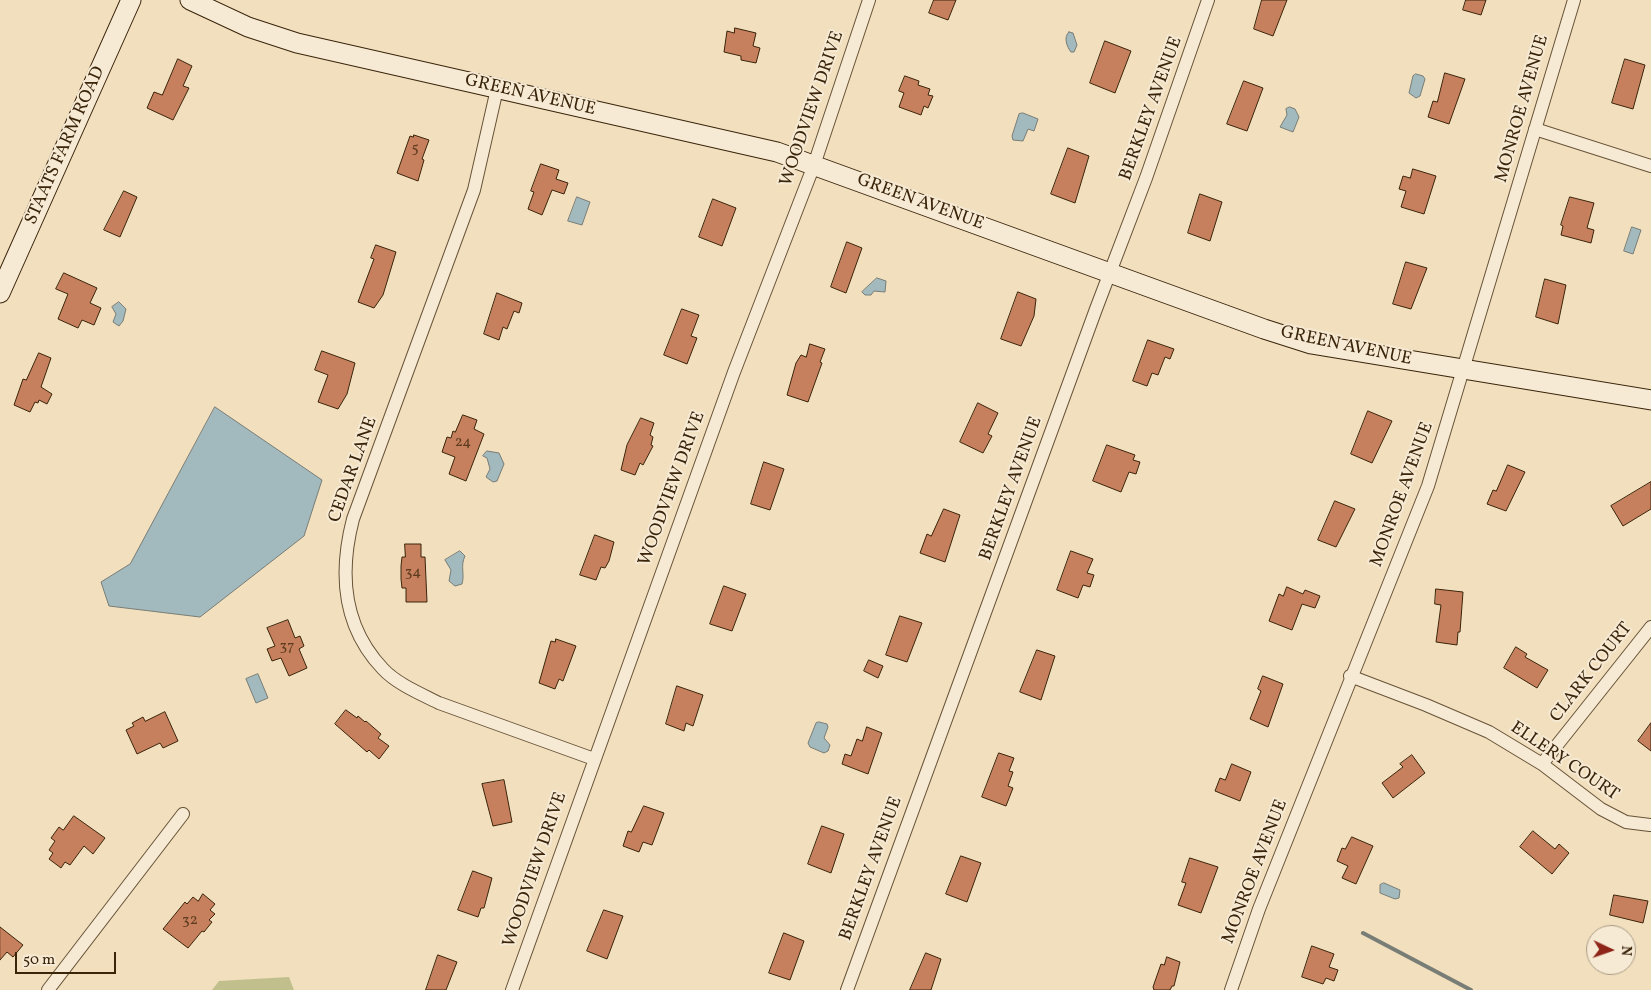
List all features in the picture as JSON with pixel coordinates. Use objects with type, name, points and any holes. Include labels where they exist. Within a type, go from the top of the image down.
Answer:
[{"type":"street","name":"STAATS FARM ROAD","points":[[0,293],[131,0]]},
{"type":"street","name":"GREEN AVENUE","points":[[190,0],[248,27],[275,36],[497,89],[777,152],[1310,344],[1651,400]]},
{"type":"street","name":"WOODVIEW DRIVE","points":[[512,990],[734,372],[814,165],[869,0]]},
{"type":"street","name":"BERKLEY AVENUE","points":[[846,990],[1146,178],[1208,0]]},
{"type":"street","name":"MONROE AVENUE","points":[[1231,990],[1259,909],[1350,676],[1428,486],[1574,0]]},
{"type":"street","name":"CEDAR LANE","points":[[497,89],[474,190],[428,322],[353,519],[345,561],[347,606],[359,636],[384,670],[415,690],[439,703],[594,759]]},
{"type":"street","points":[[1536,129],[1651,166]]},
{"type":"street","name":"CLARK COURT","points":[[1542,764],[1651,627]]},
{"type":"street","name":"ELLERY COURT","points":[[1350,676],[1426,705],[1489,732],[1542,764],[1601,809],[1626,822],[1650,825]]},
{"type":"street","points":[[48,990],[183,814]]},
{"type":"shaded area","points":[[289,977],[294,990],[212,990],[219,981]]},
{"type":"water","points":[[1069,32],[1073,33],[1077,45],[1074,52],[1071,52],[1066,42]]},
{"type":"water","points":[[1416,74],[1423,76],[1425,79],[1420,96],[1416,98],[1409,93],[1413,76]]},
{"type":"water","points":[[1290,107],[1295,109],[1299,117],[1293,132],[1280,127],[1287,115],[1286,109]]},
{"type":"water","points":[[1023,113],[1038,119],[1034,131],[1028,129],[1023,141],[1013,140],[1012,136],[1019,114]]},
{"type":"water","points":[[577,197],[590,202],[582,225],[568,221]]},
{"type":"water","points":[[1632,227],[1641,230],[1633,254],[1624,251]]},
{"type":"water","points":[[877,278],[886,281],[885,292],[874,291],[871,295],[865,295],[862,292]]},
{"type":"water","points":[[119,302],[126,309],[123,321],[119,326],[113,322],[116,314],[112,307]]},
{"type":"water","points":[[215,407],[322,480],[304,536],[200,617],[109,606],[101,582],[130,564]]},
{"type":"water","points":[[487,451],[499,453],[504,464],[497,481],[493,482],[486,477],[490,469],[487,458],[483,456]]},
{"type":"water","points":[[460,551],[465,556],[463,580],[462,584],[455,586],[449,581],[451,570],[445,560]]},
{"type":"water","points":[[258,674],[268,698],[256,703],[246,679]]},
{"type":"water","points":[[816,723],[827,724],[828,727],[824,738],[830,745],[828,751],[824,753],[810,747],[808,743]]},
{"type":"water","points":[[1384,883],[1400,890],[1399,898],[1395,899],[1380,893],[1380,885]]},
{"type":"building","points":[[934,0],[956,0],[948,20],[929,13]]},
{"type":"building","points":[[1262,0],[1287,0],[1273,36],[1254,29]]},
{"type":"building","points":[[1466,0],[1486,0],[1481,15],[1463,10]]},
{"type":"building","points":[[735,28],[756,33],[753,46],[760,48],[756,63],[741,60],[741,56],[724,52],[727,31],[734,33]]},
{"type":"building","points":[[1105,41],[1131,51],[1115,93],[1090,83]]},
{"type":"building","points":[[178,59],[192,66],[183,86],[189,88],[173,120],[147,108],[154,92],[162,95]]},
{"type":"building","points":[[1625,59],[1645,65],[1633,109],[1612,103]]},
{"type":"building","points":[[1445,73],[1465,79],[1449,124],[1428,117],[1433,101],[1437,102]]},
{"type":"building","points":[[905,76],[919,81],[918,85],[930,89],[928,95],[933,96],[928,108],[924,106],[921,115],[899,107],[904,93],[899,91]]},
{"type":"building","points":[[1244,81],[1263,88],[1247,131],[1227,124]]},
{"type":"building","points":[[414,135],[429,140],[422,159],[424,160],[418,181],[397,173],[410,136],[413,137]]},
{"type":"building","points":[[1068,148],[1089,156],[1075,203],[1051,194]]},
{"type":"building","points":[[541,164],[559,170],[556,179],[568,183],[564,194],[552,190],[542,215],[528,209],[534,192],[531,191]]},
{"type":"building","points":[[1413,169],[1436,176],[1424,214],[1401,207],[1406,191],[1399,189],[1403,176],[1410,178]]},
{"type":"building","points":[[124,191],[137,197],[120,237],[104,230]]},
{"type":"building","points":[[1200,194],[1222,202],[1210,241],[1188,233]]},
{"type":"building","points":[[1570,197],[1594,203],[1587,228],[1594,230],[1591,243],[1561,235],[1563,226],[1561,225]]},
{"type":"building","points":[[713,199],[736,208],[722,246],[699,237]]},
{"type":"building","points":[[847,242],[862,248],[846,293],[831,287]]},
{"type":"building","points":[[376,245],[396,252],[383,295],[374,308],[358,302],[374,259],[371,258]]},
{"type":"building","points":[[1406,262],[1427,268],[1411,309],[1393,304]]},
{"type":"building","points":[[64,273],[97,288],[90,303],[101,308],[94,325],[82,320],[78,328],[58,319],[68,294],[56,289]]},
{"type":"building","points":[[1545,279],[1566,285],[1558,324],[1536,317]]},
{"type":"building","points":[[1018,292],[1036,299],[1034,316],[1021,346],[1001,339]]},
{"type":"building","points":[[497,293],[522,303],[519,313],[514,311],[507,329],[503,327],[499,340],[484,334]]},
{"type":"building","points":[[682,309],[699,315],[691,336],[697,338],[687,364],[664,355]]},
{"type":"building","points":[[1148,340],[1174,349],[1170,359],[1165,357],[1158,375],[1152,373],[1147,386],[1133,381]]},
{"type":"building","points":[[810,344],[825,349],[808,402],[787,395],[796,363],[801,355],[806,357]]},
{"type":"building","points":[[322,351],[355,363],[347,394],[338,409],[318,402],[328,375],[315,370]]},
{"type":"building","points":[[39,353],[51,358],[41,387],[52,394],[47,404],[39,400],[38,403],[35,402],[30,412],[14,405],[23,379],[26,380]]},
{"type":"building","points":[[978,403],[998,413],[988,434],[992,436],[983,453],[960,442]]},
{"type":"building","points":[[1368,411],[1392,421],[1372,463],[1351,454]]},
{"type":"building","points":[[463,415],[477,420],[474,429],[484,434],[466,481],[449,474],[455,457],[442,452],[447,437],[451,438]]},
{"type":"building","points":[[641,418],[654,423],[650,435],[653,437],[651,445],[653,446],[643,465],[640,463],[635,475],[621,470],[627,445]]},
{"type":"building","points":[[1107,445],[1135,455],[1133,460],[1140,462],[1136,474],[1129,472],[1121,492],[1093,481]]},
{"type":"building","points":[[764,462],[784,469],[770,510],[751,504]]},
{"type":"building","points":[[1508,465],[1525,472],[1506,511],[1487,504],[1493,490],[1496,491]]},
{"type":"building","points":[[1651,482],[1651,509],[1623,526],[1611,506]]},
{"type":"building","points":[[1335,501],[1355,509],[1336,547],[1318,540]]},
{"type":"building","points":[[944,509],[960,515],[945,562],[920,553],[927,534],[931,536]]},
{"type":"building","points":[[595,535],[614,542],[609,561],[605,568],[601,567],[596,580],[580,575]]},
{"type":"building","points":[[405,544],[421,544],[421,557],[425,557],[427,602],[406,602],[406,588],[402,588],[401,579],[402,557],[405,557]]},
{"type":"building","points":[[1071,551],[1093,559],[1087,573],[1094,575],[1090,587],[1083,585],[1078,598],[1057,590]]},
{"type":"building","points":[[724,586],[746,594],[732,631],[710,624]]},
{"type":"building","points":[[1287,587],[1303,594],[1305,590],[1320,596],[1315,608],[1302,604],[1292,630],[1269,621],[1279,594],[1283,596]]},
{"type":"building","points":[[1436,589],[1463,592],[1460,632],[1458,632],[1457,645],[1436,642],[1441,605],[1435,604]]},
{"type":"building","points":[[900,616],[922,623],[907,662],[886,655]]},
{"type":"building","points":[[288,620],[295,638],[300,636],[304,646],[299,649],[307,668],[289,676],[281,658],[272,661],[267,649],[275,646],[267,628]]},
{"type":"building","points":[[556,639],[576,646],[563,681],[559,679],[555,689],[539,683],[551,641],[555,642]]},
{"type":"building","points":[[1516,647],[1527,654],[1525,657],[1548,670],[1537,688],[1504,668]]},
{"type":"building","points":[[1037,650],[1055,656],[1041,700],[1020,692]]},
{"type":"building","points":[[869,660],[883,666],[878,678],[864,671]]},
{"type":"building","points":[[1263,676],[1283,684],[1268,727],[1250,719],[1261,691],[1258,689]]},
{"type":"building","points":[[677,686],[703,695],[693,726],[686,723],[684,731],[666,724]]},
{"type":"building","points":[[346,710],[357,718],[358,716],[366,721],[381,734],[378,738],[389,746],[379,759],[369,750],[367,752],[335,724]]},
{"type":"building","points":[[165,712],[178,741],[163,748],[160,743],[137,754],[126,730],[134,726],[132,723],[143,717],[145,721]]},
{"type":"building","points":[[1651,723],[1651,751],[1638,741]]},
{"type":"building","points":[[867,727],[882,733],[868,774],[842,764],[845,754],[851,756],[857,739],[862,741]]},
{"type":"building","points":[[999,753],[1014,758],[1009,771],[1013,772],[1008,786],[1013,788],[1006,806],[982,797]]},
{"type":"building","points":[[1412,755],[1425,773],[1393,798],[1382,783],[1403,767],[1400,764]]},
{"type":"building","points":[[1232,764],[1251,772],[1240,801],[1215,791],[1220,778],[1225,780]]},
{"type":"building","points":[[504,780],[512,822],[493,826],[482,784]]},
{"type":"building","points":[[644,806],[664,813],[652,845],[643,842],[639,852],[623,846],[628,831],[631,832]]},
{"type":"building","points":[[74,816],[105,838],[93,854],[84,846],[70,865],[65,862],[61,868],[49,859],[53,853],[49,850],[55,841],[51,838],[59,827],[63,830]]},
{"type":"building","points":[[822,826],[844,834],[831,873],[808,864]]},
{"type":"building","points":[[1533,831],[1555,849],[1559,844],[1569,853],[1552,874],[1520,847]]},
{"type":"building","points":[[1352,837],[1373,846],[1356,884],[1342,878],[1348,866],[1337,861],[1342,848],[1345,849]]},
{"type":"building","points":[[961,856],[981,863],[967,902],[946,894]]},
{"type":"building","points":[[1190,858],[1218,867],[1201,913],[1178,905],[1186,883],[1182,882]]},
{"type":"building","points":[[473,871],[492,878],[484,908],[481,908],[478,917],[458,910]]},
{"type":"building","points":[[203,894],[215,904],[210,910],[215,914],[209,920],[212,922],[188,948],[163,929],[185,902],[187,904],[193,897],[198,901]]},
{"type":"building","points":[[1614,895],[1648,901],[1643,923],[1610,915]]},
{"type":"building","points":[[604,910],[623,916],[607,959],[587,951]]},
{"type":"building","points":[[0,927],[23,945],[13,957],[7,952],[0,960]]},
{"type":"building","points":[[784,933],[804,941],[790,980],[769,973]]},
{"type":"building","points":[[1312,946],[1334,954],[1329,967],[1338,970],[1334,981],[1326,978],[1323,984],[1302,977]]},
{"type":"building","points":[[926,953],[941,959],[931,990],[910,990]]},
{"type":"building","points":[[438,955],[457,962],[446,990],[426,990]]},
{"type":"building","points":[[1167,957],[1180,962],[1174,986],[1170,990],[1154,990],[1153,987],[1161,964],[1164,965]]},
{"type":"waterway","points":[[1363,933],[1471,990]]}]
